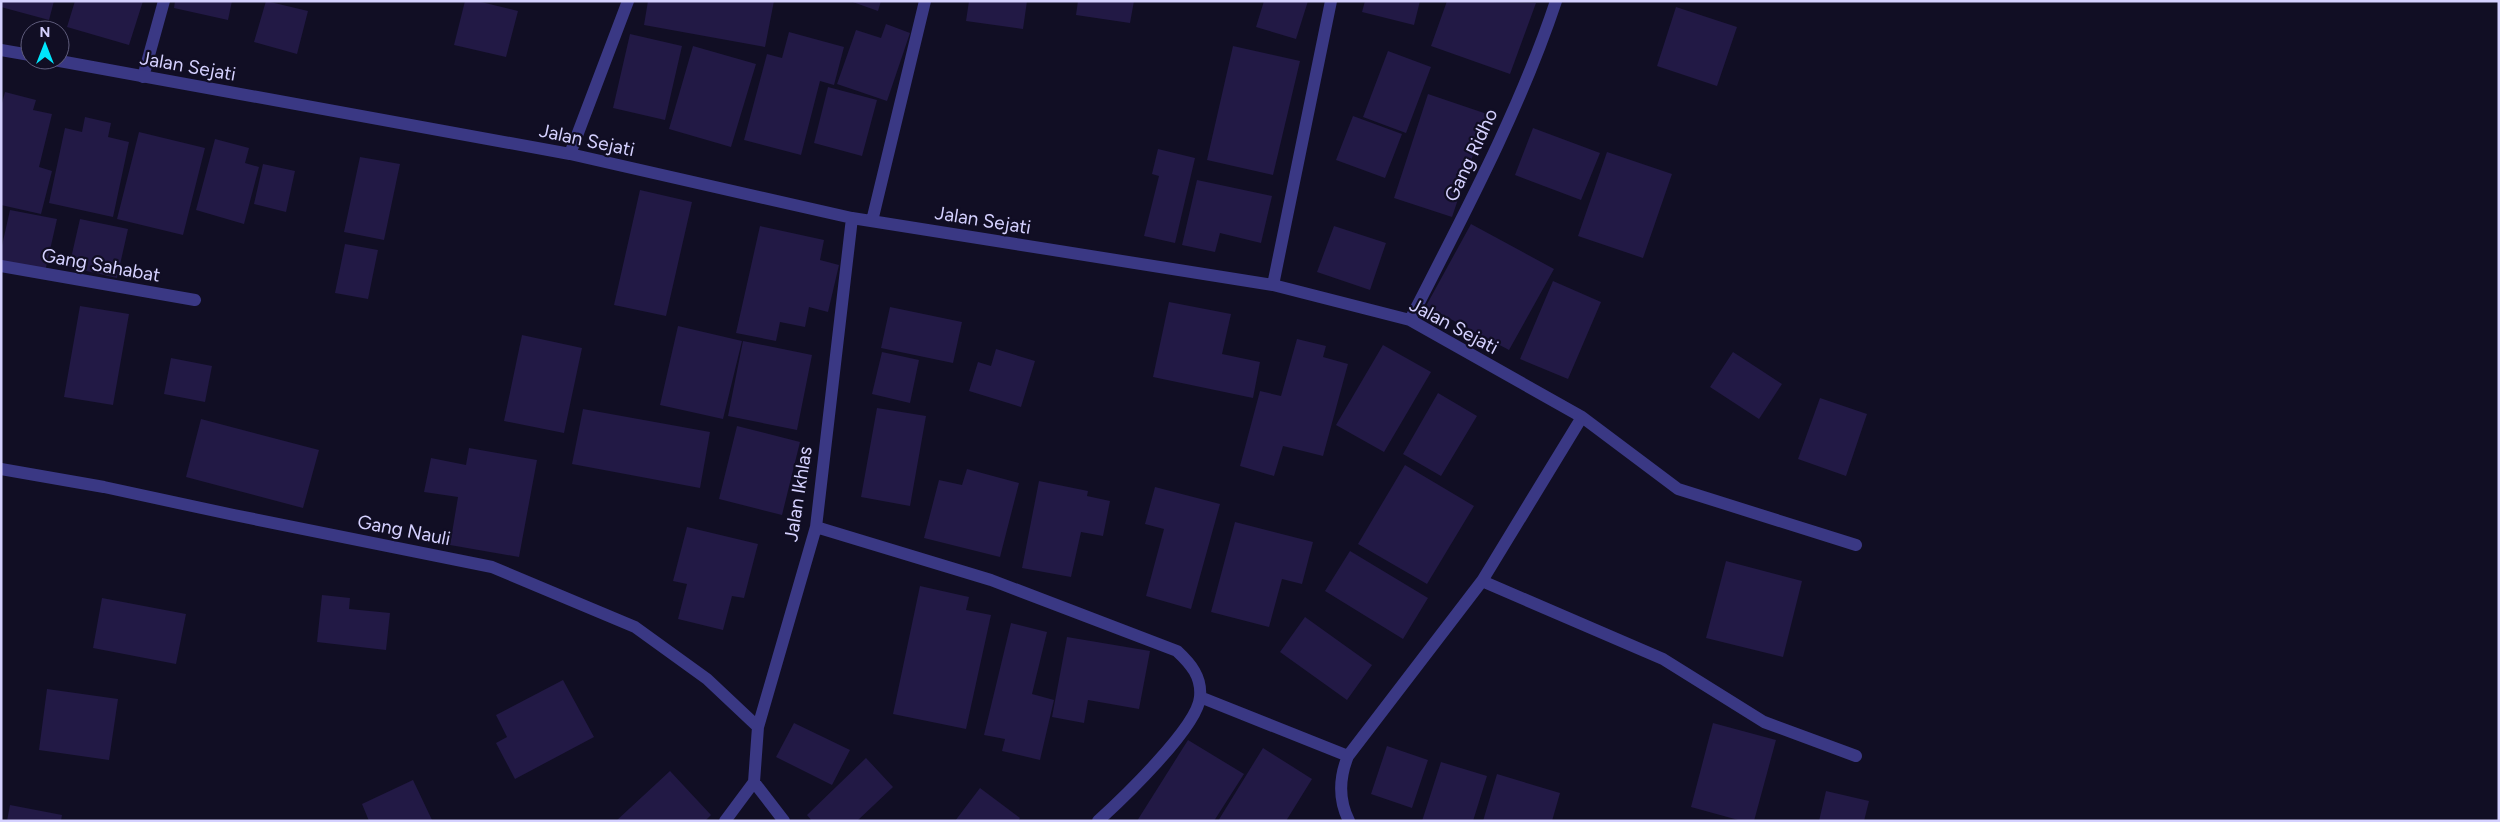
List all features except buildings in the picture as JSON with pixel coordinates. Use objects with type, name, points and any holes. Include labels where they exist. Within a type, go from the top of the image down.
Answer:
[{"type":"street","points":[[143,77],[164,1]]},
{"type":"street","points":[[570,154],[628,1]]},
{"type":"street","points":[[872,221],[925,1]]},
{"type":"street","points":[[1273,285],[1331,1]]},
{"type":"street","name":"Gang Ridho","points":[[1410,320],[1482,180],[1542,43],[1556,1]]},
{"type":"street","points":[[1,50],[20,53]]},
{"type":"street","name":"Jalan Sejati","points":[[70,63],[570,154],[852,218],[1273,285],[1410,320],[1582,418],[1678,489],[1856,545]]},
{"type":"street","name":"Jalan Ikhlas","points":[[754,782],[758,727],[816,527],[852,218]]},
{"type":"street","name":"Gang Sahabat","points":[[1,266],[195,300]]},
{"type":"street","points":[[1349,821],[1341,799],[1340,785],[1348,756],[1482,581],[1582,418]]},
{"type":"street","name":"Gang Nauli","points":[[1,469],[104,486],[234,515],[492,567],[635,627],[707,679],[758,727]]},
{"type":"street","points":[[816,527],[991,580],[1177,651],[1195,668],[1200,697],[1196,712],[1170,748],[1130,792],[1098,821]]},
{"type":"street","points":[[1482,581],[1663,659],[1764,722],[1856,756]]},
{"type":"street","points":[[1200,697],[1348,756]]},
{"type":"street","points":[[725,821],[754,782],[784,821]]}]
